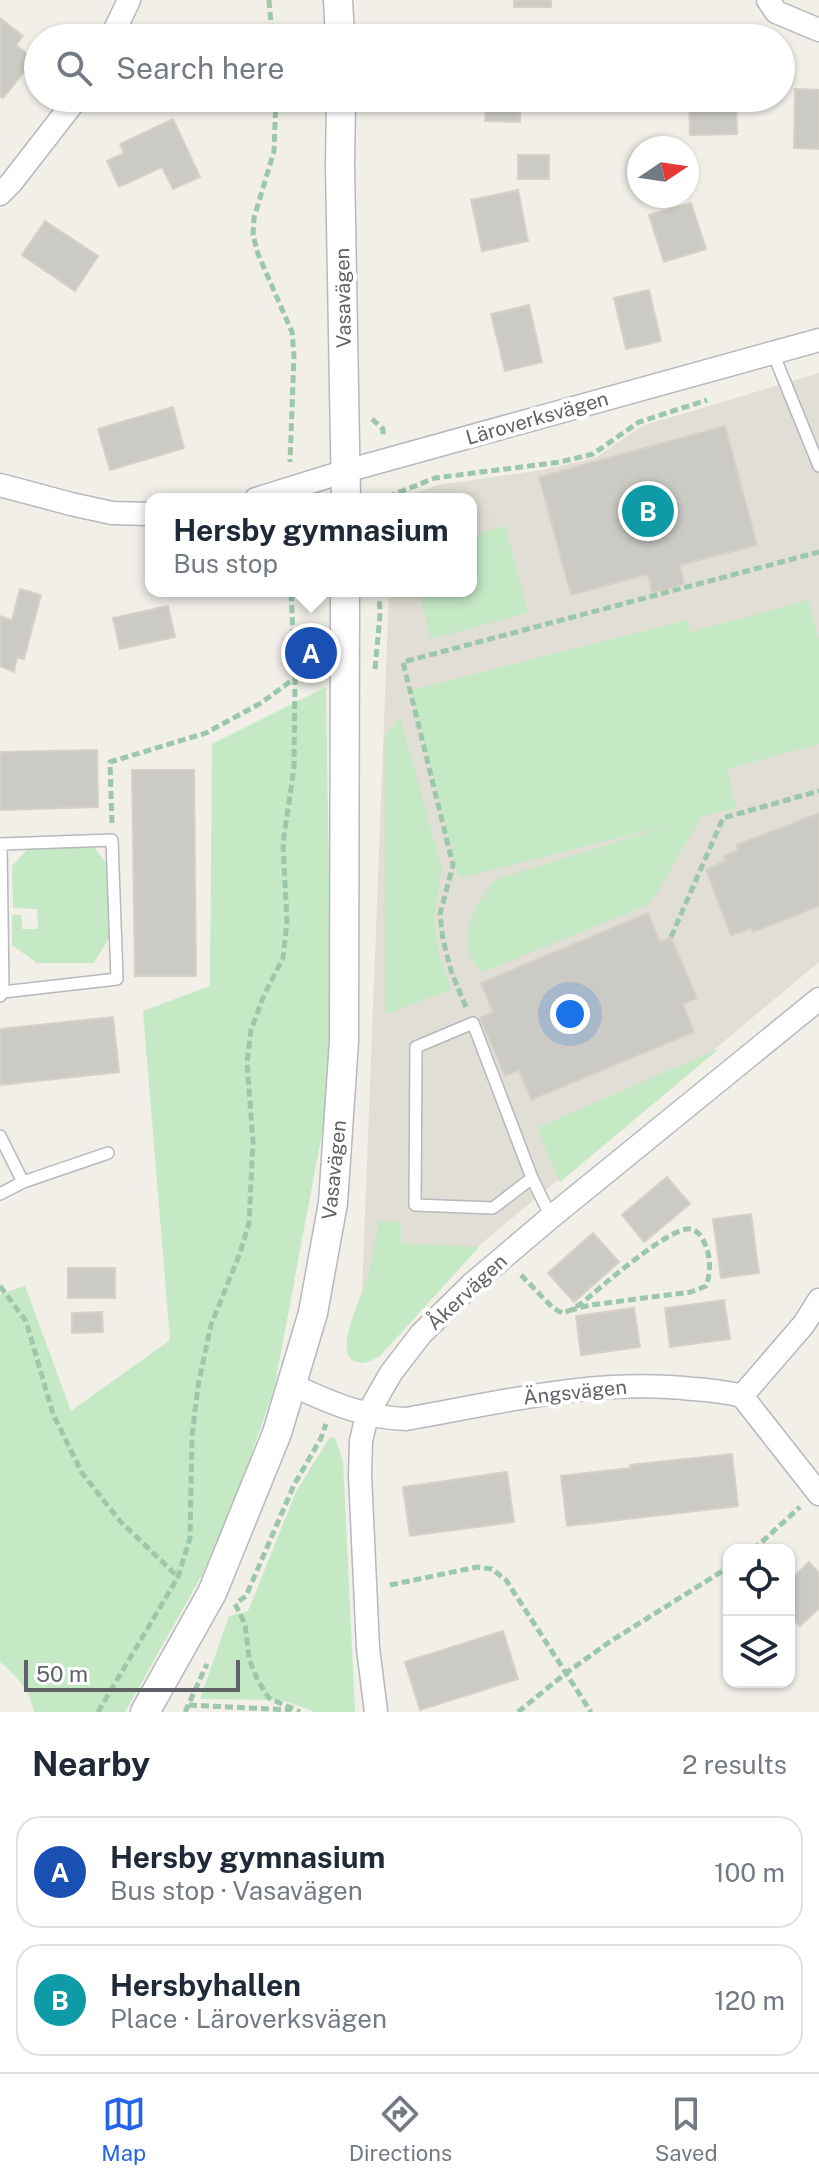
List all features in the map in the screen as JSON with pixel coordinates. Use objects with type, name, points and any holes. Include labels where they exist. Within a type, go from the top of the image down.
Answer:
[{"type":"street","points":[[118,24],[129,0]]},
{"type":"street","points":[[338,0],[339,24]]},
{"type":"street","points":[[768,0],[776,12],[819,30]]},
{"type":"street","points":[[0,194],[66,112]]},
{"type":"street","name":"Vasavägen","points":[[341,112],[346,493]]},
{"type":"street","name":"Läroverksvägen","points":[[276,493],[819,340]]},
{"type":"street","points":[[0,485],[112,513],[145,514]]},
{"type":"street","name":"Vasavägen","points":[[145,1712],[223,1599],[313,1313],[333,1203],[344,1041],[345,597]]},
{"type":"street","name":"Åkervägen","points":[[376,1712],[368,1648],[361,1441],[367,1415],[391,1373],[421,1334],[472,1284],[819,999]]},
{"type":"street","points":[[818,1493],[736,1394],[804,1324],[819,1300]]},
{"type":"street","name":"Ängsvägen","points":[[292,1385],[367,1415],[406,1419],[558,1390],[622,1385],[673,1386],[736,1394]]},
{"type":"lane","points":[[773,353],[819,466]]},
{"type":"lane","points":[[112,840],[117,979],[2,994],[1,844],[112,840]]},
{"type":"lane","points":[[532,1178],[493,1208],[415,1205],[416,1047],[473,1023],[532,1178],[551,1217]]},
{"type":"lane","points":[[0,1136],[23,1182]]},
{"type":"lane","points":[[0,1194],[23,1182],[108,1153]]},
{"type":"path","points":[[269,0],[271,24]]},
{"type":"path","points":[[275,112],[274,151],[254,218],[253,235],[258,254],[292,332],[294,355],[289,489]]},
{"type":"path","points":[[397,493],[435,478],[560,462],[593,454],[639,422],[713,398]]},
{"type":"path","points":[[473,1023],[452,974],[443,940],[440,914],[453,865],[403,662],[819,552]]},
{"type":"path","points":[[98,1712],[178,1577],[190,1538],[192,1436],[198,1386],[211,1325],[249,1223],[253,1143],[247,1062],[251,1030],[283,958],[287,922],[283,843],[294,768],[295,679],[291,597]]},
{"type":"path","points":[[374,673],[379,597]]},
{"type":"path","points":[[112,840],[110,762],[206,733],[261,703],[295,679],[314,664],[314,651]]},
{"type":"path","points":[[671,937],[723,818],[819,791]]},
{"type":"path","points":[[505,1256],[527,1282],[562,1313],[590,1305],[702,1288],[706,1286],[710,1274],[706,1245],[697,1232],[689,1228],[681,1231],[646,1251],[571,1310]]},
{"type":"path","points":[[0,1286],[26,1321],[53,1414],[82,1473],[120,1521],[178,1577],[223,1599],[245,1624],[249,1659],[269,1698],[298,1711]]},
{"type":"path","points":[[223,1599],[246,1596],[294,1485],[321,1438],[334,1402]]},
{"type":"path","points":[[760,1544],[818,1493]]},
{"type":"path","points":[[366,1591],[477,1567],[492,1569],[506,1580],[591,1712]]},
{"type":"path","points":[[518,1712],[611,1641],[723,1571]]},
{"type":"path","points":[[189,1705],[298,1711]]},
{"type":"shaded area","points":[[819,373],[819,962],[360,1345],[389,597],[477,597],[477,493],[416,493],[438,485],[542,470],[595,458],[642,426]]},
{"type":"green space","points":[[505,526],[528,613],[431,639],[420,597],[477,597],[477,533]]},
{"type":"green space","points":[[808,600],[819,640],[819,744],[727,769],[736,808],[702,816],[650,904],[483,972],[474,962],[468,938],[474,912],[497,879],[678,823],[459,878],[411,690],[687,620],[690,632]]},
{"type":"green space","points":[[326,687],[332,1080],[274,1389],[239,1489],[203,1573],[125,1712],[34,1712],[22,1684],[0,1662],[0,1294],[25,1286],[71,1411],[170,1340],[143,1011],[210,986],[212,744]]},
{"type":"green space","points":[[400,717],[442,869],[434,918],[439,955],[451,990],[385,1014],[385,736]]},
{"type":"green space","points":[[32,845],[93,846],[109,867],[109,938],[94,963],[37,963],[12,945],[12,915],[21,915],[22,929],[38,929],[37,909],[13,908],[12,866]]},
{"type":"green space","points":[[720,1048],[560,1182],[537,1128]]},
{"type":"green space","points":[[379,1221],[401,1222],[401,1243],[479,1247],[380,1356],[359,1363],[347,1353],[348,1332],[368,1277]]},
{"type":"green space","points":[[330,1437],[335,1438],[343,1461],[355,1712],[315,1712],[282,1700],[200,1699],[229,1616],[248,1611],[296,1492]]},
{"type":"building","points":[[514,0],[551,0],[551,7],[514,7]]},
{"type":"building","points":[[0,18],[23,36],[16,45],[24,52],[24,72],[3,98],[0,96]]},
{"type":"building","points":[[795,89],[819,90],[819,149],[794,148]]},
{"type":"building","points":[[485,112],[520,112],[520,122],[485,121]]},
{"type":"building","points":[[689,112],[736,112],[737,134],[690,135]]},
{"type":"building","points":[[173,119],[200,177],[173,189],[162,167],[119,187],[107,161],[124,153],[120,144]]},
{"type":"building","points":[[518,155],[549,155],[549,179],[518,179]]},
{"type":"building","points":[[518,190],[528,241],[482,251],[471,200]]},
{"type":"building","points":[[674,208],[693,208],[706,249],[664,262],[649,215]]},
{"type":"building","points":[[45,221],[98,256],[75,291],[22,255]]},
{"type":"building","points":[[649,290],[661,341],[626,349],[614,298]]},
{"type":"building","points":[[529,305],[542,362],[505,371],[491,314]]},
{"type":"building","points":[[173,407],[184,448],[110,470],[98,429]]},
{"type":"building","points":[[725,426],[757,545],[680,565],[684,584],[652,593],[648,574],[571,595],[539,477]]},
{"type":"building","points":[[20,589],[41,595],[24,659],[17,657],[14,672],[0,666],[0,616],[12,620]]},
{"type":"building","points":[[168,606],[175,637],[120,649],[113,618]]},
{"type":"building","points":[[97,750],[98,807],[0,810],[0,752]]},
{"type":"building","points":[[132,770],[194,770],[196,976],[135,976]]},
{"type":"building","points":[[819,813],[819,906],[753,932],[751,928],[731,936],[706,869],[726,861],[724,856],[738,850],[737,845]]},
{"type":"building","points":[[648,913],[660,942],[671,937],[697,998],[683,1004],[694,1032],[531,1100],[519,1070],[505,1076],[480,1018],[493,1012],[481,983]]},
{"type":"building","points":[[113,1017],[119,1072],[0,1085],[0,1029]]},
{"type":"building","points":[[667,1177],[690,1204],[644,1242],[622,1215]]},
{"type":"building","points":[[751,1214],[759,1273],[721,1278],[713,1219]]},
{"type":"building","points":[[593,1233],[619,1262],[574,1302],[548,1273]]},
{"type":"building","points":[[68,1268],[115,1268],[115,1298],[68,1298]]},
{"type":"building","points":[[724,1300],[730,1339],[670,1347],[665,1308]]},
{"type":"building","points":[[634,1308],[640,1347],[581,1355],[576,1316]]},
{"type":"building","points":[[102,1312],[103,1332],[72,1333],[72,1313]]},
{"type":"building","points":[[732,1454],[738,1506],[567,1526],[561,1476]]},
{"type":"building","points":[[507,1472],[514,1522],[410,1536],[403,1487]]},
{"type":"building","points":[[809,1562],[819,1573],[819,1608],[800,1626],[795,1621],[795,1576]]},
{"type":"building","points":[[503,1631],[518,1679],[420,1710],[405,1662]]},
{"type":"place","name":"Hersbyhallen","points":[[648,511]]},
{"type":"place","name":"Hersby gymnasium","points":[[311,653]]}]
